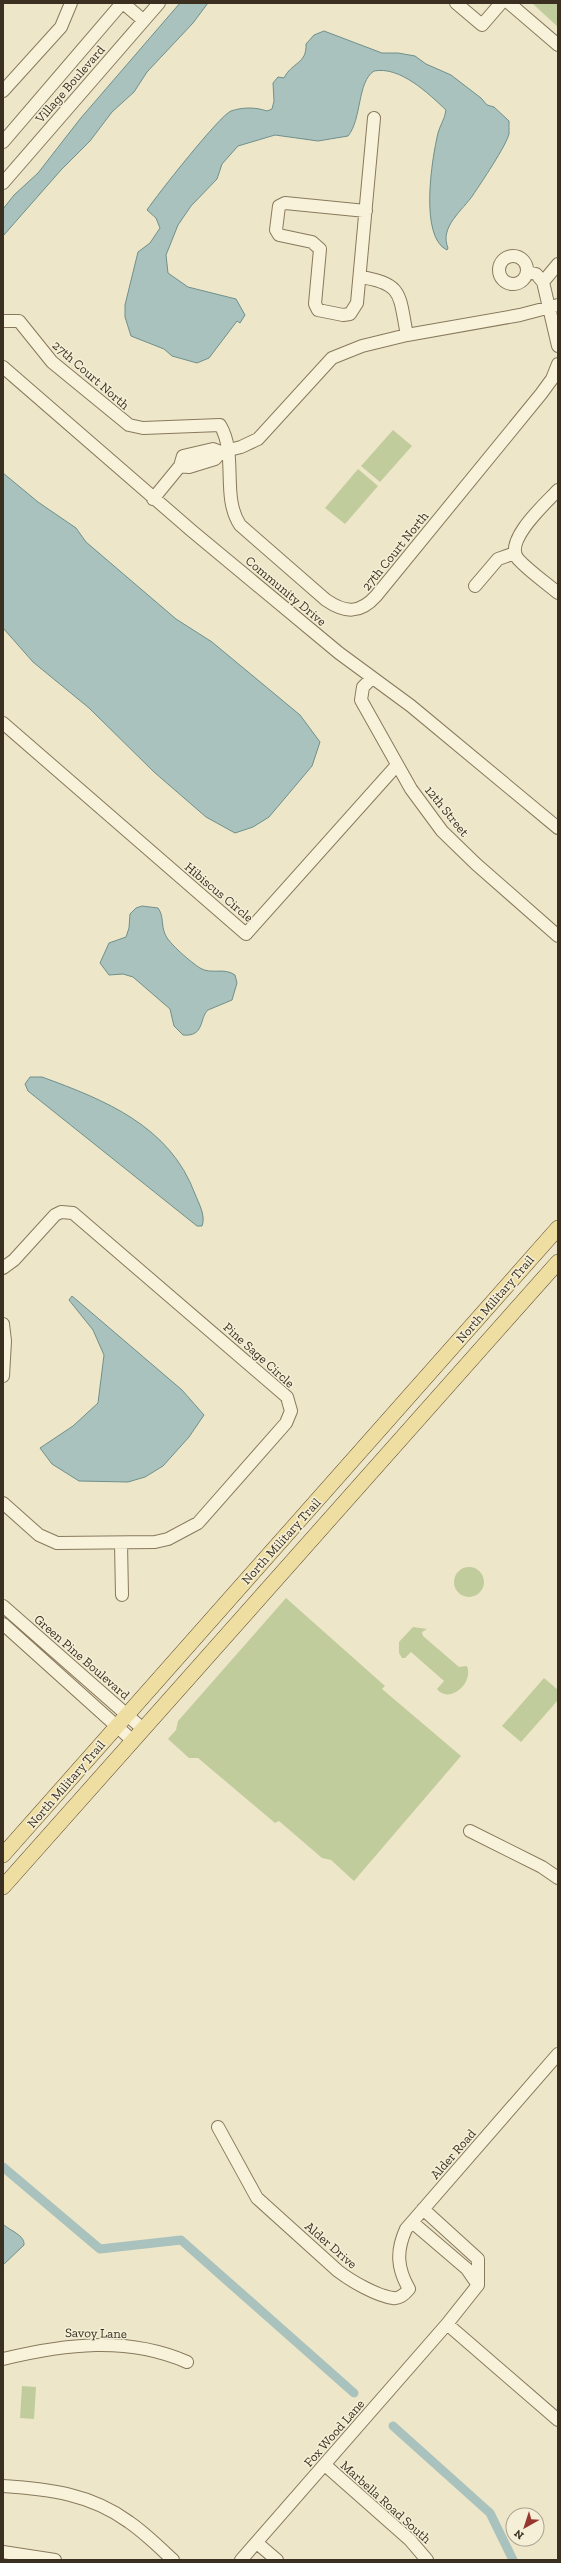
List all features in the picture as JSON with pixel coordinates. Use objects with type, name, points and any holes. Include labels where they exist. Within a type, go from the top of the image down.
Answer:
[{"type":"main road","name":"North Military Trail","points":[[3,1855],[558,1228]]},
{"type":"main road","name":"North Military Trail","points":[[3,1887],[558,1262]]},
{"type":"main road","points":[[442,1358],[460,1373]]},
{"type":"street","points":[[3,92],[61,27],[71,3]]},
{"type":"street","points":[[123,3],[143,20]]},
{"type":"street","name":"Village Boulevard","points":[[3,142],[123,3]]},
{"type":"street","name":"Village Boulevard","points":[[3,183],[159,3]]},
{"type":"street","points":[[456,3],[482,25],[501,3]]},
{"type":"street","points":[[509,3],[558,45]]},
{"type":"street","points":[[366,211],[285,203],[279,206],[277,212],[276,230],[279,236],[312,242],[320,249],[315,304],[318,310],[343,315],[350,314],[357,303],[360,277],[366,211],[374,118]]},
{"type":"street","points":[[544,286],[558,264]]},
{"type":"street","points":[[526,272],[536,274],[544,286],[553,306],[558,346]]},
{"type":"street","points":[[360,277],[382,281],[399,294],[407,335]]},
{"type":"street","points":[[153,499],[180,466],[189,467],[215,459],[224,451],[241,447],[258,439],[332,358],[362,346],[407,335],[520,315],[553,306]]},
{"type":"street","name":"27th Court North","points":[[3,321],[19,321],[52,362],[123,422],[143,428],[220,425],[232,509],[240,524],[326,600],[335,606],[353,611],[362,609],[376,596],[541,394],[552,379],[558,364]]},
{"type":"street","name":"Community Drive","points":[[3,367],[153,499],[339,653],[411,706],[558,828]]},
{"type":"street","points":[[558,490],[519,535],[516,540],[515,553],[518,559],[558,594]]},
{"type":"street","points":[[475,586],[498,559],[515,553]]},
{"type":"street","name":"12th Street","points":[[372,678],[363,687],[361,700],[397,766],[426,811],[442,831],[476,864],[558,936]]},
{"type":"street","name":"Hibiscus Circle","points":[[3,724],[246,934],[397,766]]},
{"type":"street","name":"Pine Sage Circle","points":[[3,1268],[14,1260],[55,1215],[61,1212],[74,1213],[287,1397],[290,1404],[289,1417],[286,1423],[192,1527],[162,1541],[70,1544],[51,1541],[34,1531],[3,1503]]},
{"type":"street","points":[[3,1324],[5,1341],[3,1376]]},
{"type":"street","points":[[121,1543],[122,1595]]},
{"type":"street","name":"Green Pine Boulevard","points":[[3,1606],[138,1735]]},
{"type":"street","name":"Green Pine Boulevard","points":[[3,1624],[122,1720]]},
{"type":"street","points":[[470,1832],[542,1867],[558,1878]]},
{"type":"street","name":"Alder Road","points":[[418,2214],[558,2054]]},
{"type":"street","name":"Alder Drive","points":[[218,2127],[257,2198],[338,2272],[352,2281],[393,2298],[403,2295],[409,2289],[399,2268],[399,2249],[406,2228],[418,2214]]},
{"type":"street","points":[[418,2214],[478,2259],[478,2285],[447,2324],[558,2420]]},
{"type":"street","points":[[418,2214],[467,2269],[478,2285]]},
{"type":"street","name":"Fox Wood Lane","points":[[242,2560],[447,2324]]},
{"type":"street","name":"Savoy Lane","points":[[3,2359],[48,2348],[85,2344],[136,2348],[187,2362]]},
{"type":"street","name":"Marbella Road South","points":[[325,2465],[410,2540],[427,2560]]},
{"type":"street","points":[[3,2486],[64,2492],[98,2504],[129,2522],[173,2560]]},
{"type":"street","points":[[257,2543],[277,2560]]},
{"type":"street","points":[[3,2552],[55,2560]]},
{"type":"green space","points":[[532,3],[558,3],[558,27]]},
{"type":"green space","points":[[393,430],[412,446],[380,482],[361,466]]},
{"type":"green space","points":[[358,469],[378,486],[345,524],[325,508]]},
{"type":"green space","points":[[469,1567],[480,1571],[484,1582],[480,1593],[469,1597],[458,1593],[454,1582],[458,1571]]},
{"type":"green space","points":[[286,1598],[385,1686],[382,1689],[461,1756],[354,1881],[331,1860],[322,1858],[279,1821],[275,1823],[198,1758],[189,1758],[168,1739],[176,1730],[178,1721]]},
{"type":"green space","points":[[413,1627],[427,1629],[422,1632],[423,1636],[459,1667],[467,1666],[467,1680],[459,1690],[453,1693],[442,1693],[437,1689],[444,1681],[411,1652],[405,1658],[402,1658],[399,1653],[399,1642]]},
{"type":"green space","points":[[544,1678],[558,1690],[558,1700],[521,1742],[502,1726]]},
{"type":"green space","points":[[22,2386],[36,2387],[34,2419],[20,2418]]},
{"type":"water","points":[[180,3],[208,3],[193,23],[147,72],[134,92],[112,112],[90,141],[61,170],[3,236],[3,209],[14,195],[38,173],[80,119]]},
{"type":"water","points":[[324,31],[382,53],[398,53],[415,56],[426,64],[451,75],[481,98],[487,105],[494,107],[509,121],[509,134],[507,140],[473,195],[449,226],[446,240],[447,250],[438,242],[433,230],[430,214],[433,160],[439,130],[446,110],[413,82],[394,73],[374,71],[365,83],[356,120],[348,136],[318,141],[275,135],[238,146],[222,164],[217,179],[191,206],[178,225],[166,255],[168,273],[188,287],[236,299],[245,315],[240,323],[237,321],[209,358],[197,363],[172,356],[164,349],[131,336],[125,317],[125,305],[138,252],[150,243],[160,228],[156,218],[147,210],[189,156],[215,126],[231,111],[249,108],[267,111],[272,109],[274,101],[273,83],[278,77],[284,78],[304,56],[306,44],[314,35]]},
{"type":"water","points":[[3,473],[38,502],[76,528],[86,542],[176,619],[212,642],[300,715],[320,742],[312,766],[269,817],[253,827],[235,833],[206,817],[154,772],[89,708],[33,662],[3,628]]},
{"type":"water","points":[[142,906],[158,908],[167,938],[200,968],[235,975],[237,983],[232,1000],[208,1010],[205,1013],[198,1030],[190,1035],[183,1035],[174,1026],[170,1009],[133,977],[123,974],[109,975],[100,963],[109,943],[126,937],[129,928],[130,914],[136,908]]},
{"type":"water","points":[[30,1077],[42,1077],[89,1095],[112,1106],[152,1133],[169,1150],[184,1170],[202,1210],[202,1226],[197,1226],[28,1091],[25,1084]]},
{"type":"water","points":[[72,1296],[182,1390],[204,1415],[189,1437],[163,1466],[145,1477],[128,1482],[79,1481],[52,1464],[40,1448],[73,1426],[98,1403],[104,1355],[93,1330],[69,1300]]},
{"type":"water","points":[[3,2224],[22,2238],[24,2245],[3,2265]]},
{"type":"waterway","points":[[3,2167],[100,2249],[181,2240],[354,2393]]},
{"type":"waterway","points":[[393,2426],[490,2513],[513,2560]]}]
